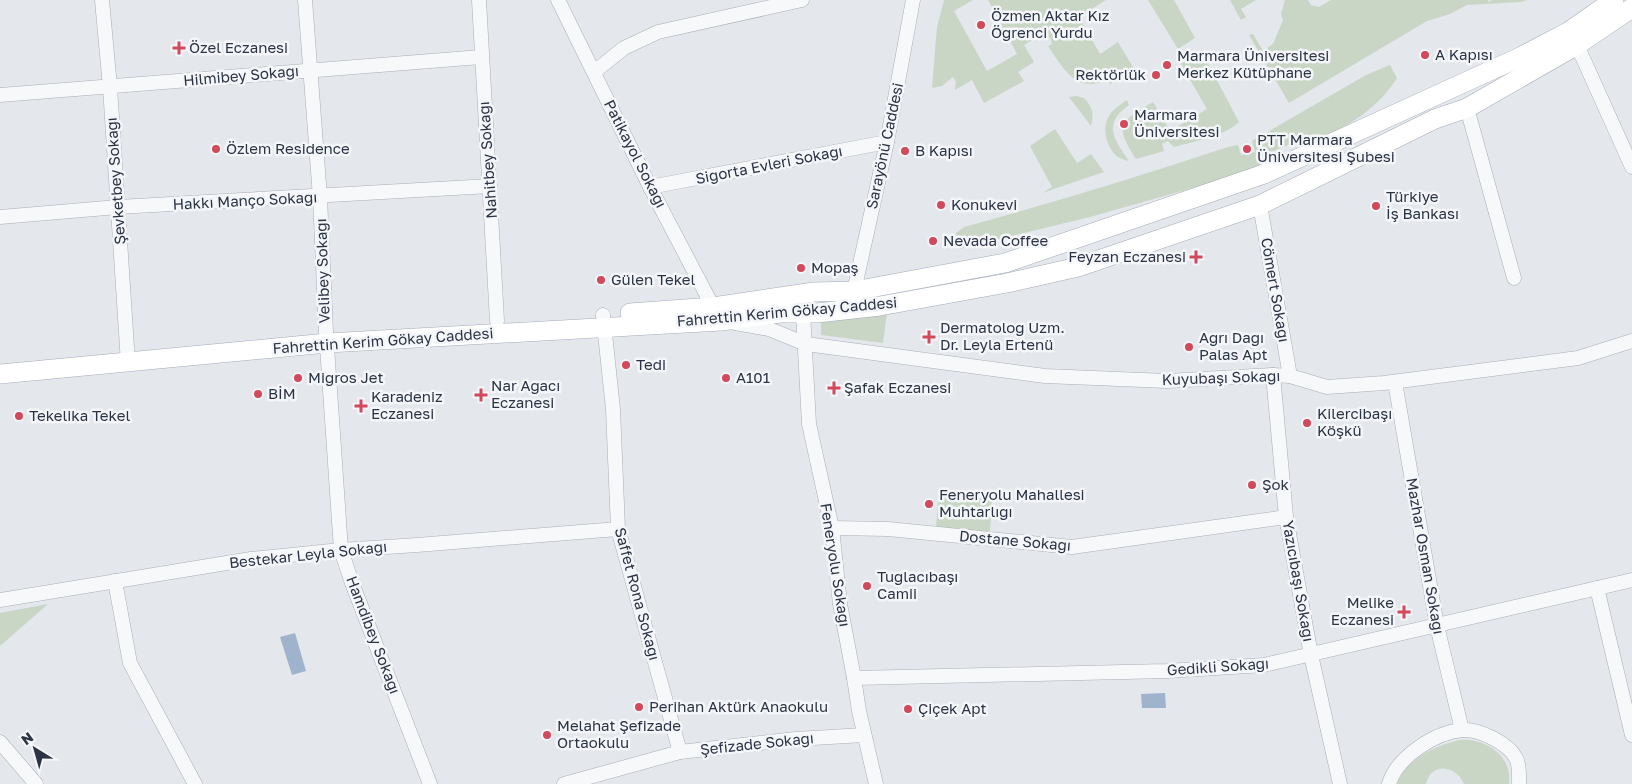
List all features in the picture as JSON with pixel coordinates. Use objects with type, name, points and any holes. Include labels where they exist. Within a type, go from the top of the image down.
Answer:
[{"type":"main road","name":"Fahrettin Kerim Gökay Caddesi","points":[[717,314],[784,297],[814,292],[854,291],[1005,263],[1264,174],[1518,58],[1573,39],[1614,0]]},
{"type":"main road","name":"Fahrettin Kerim Gökay Caddesi","points":[[326,337],[717,314],[817,313],[880,306],[1007,283],[1069,269],[1260,205],[1435,119],[1467,108],[1573,39],[1632,8]]},
{"type":"main road","points":[[784,297],[803,313]]},
{"type":"main road","name":"Fahrettin Kerim Gökay Caddesi","points":[[0,374],[127,357],[497,320],[604,321]]},
{"type":"main road","name":"Fahrettin Kerim Gökay Caddesi","points":[[0,362],[127,357]]},
{"type":"street","name":"Şevketbey Sokağı","points":[[102,0],[110,87],[127,357]]},
{"type":"street","name":"Velibey Sokağı","points":[[305,0],[320,197],[326,337]]},
{"type":"street","name":"Nahitbey Sokağı","points":[[479,0],[497,320]]},
{"type":"street","name":"Patikayol Sokağı","points":[[558,0],[650,187],[717,314]]},
{"type":"street","points":[[594,72],[624,48],[658,32],[802,0]]},
{"type":"street","name":"Sarayönü Caddesi","points":[[854,291],[887,142],[913,0]]},
{"type":"street","points":[[1573,39],[1632,167]]},
{"type":"street","name":"Hilmibey Sokağı","points":[[0,95],[482,57]]},
{"type":"street","points":[[1467,108],[1514,278]]},
{"type":"street","name":"Sigorta Evleri Sokağı","points":[[650,187],[887,142]]},
{"type":"street","name":"Hakkı Manço Sokağı","points":[[0,217],[118,207],[490,186]]},
{"type":"street","name":"Cömert Sokağı","points":[[1260,205],[1290,376]]},
{"type":"street","name":"Feneryolu Sokağı","points":[[803,313],[809,424],[832,528],[840,604],[864,735],[876,784]]},
{"type":"street","name":"Kuyubaşı Sokağı","points":[[717,314],[769,329],[806,344],[1045,376],[1167,381],[1273,375],[1290,376],[1327,387],[1395,382],[1578,358],[1632,341]]},
{"type":"street","name":"Saffet Rona Sokağı","points":[[604,321],[613,409],[618,529],[680,752]]},
{"type":"street","name":"Hamdibey Sokağı","points":[[326,337],[341,550],[430,784]]},
{"type":"street","name":"Yazıcıbaşı Sokağı","points":[[1273,375],[1286,517],[1311,655],[1340,784]]},
{"type":"street","name":"Mazhar Osman Sokağı","points":[[1395,382],[1437,626],[1462,730]]},
{"type":"street","name":"Dostane Sokağı","points":[[832,528],[888,529],[1072,547],[1286,517]]},
{"type":"street","name":"Bestekar Leyla Sokağı","points":[[0,600],[251,559],[341,550],[618,529]]},
{"type":"street","name":"Gedikli Sokağı","points":[[854,678],[1166,671],[1264,665],[1632,580]]},
{"type":"street","points":[[115,581],[130,663],[195,784]]},
{"type":"street","points":[[1597,588],[1632,736]]},
{"type":"street","points":[[1389,784],[1391,777],[1402,761],[1419,747],[1438,737],[1462,730],[1490,736],[1508,749],[1515,757],[1520,770],[1519,784]]},
{"type":"street","name":"Şefizade Sokağı","points":[[564,784],[680,752],[796,739],[864,735]]},
{"type":"street","points":[[0,742],[36,784]]},
{"type":"green space","points":[[944,0],[973,0],[954,11],[987,71],[1017,54],[988,0],[1106,0],[1079,17],[1100,54],[1118,42],[1134,69],[1110,84],[1107,79],[1088,84],[1079,82],[1059,62],[1048,46],[1052,44],[1050,38],[1045,35],[1037,37],[1024,45],[1034,62],[1018,72],[1024,81],[984,103],[972,80],[955,90],[956,82],[953,77],[942,86],[932,88],[937,27]]},
{"type":"green space","points":[[1148,0],[1174,0],[1195,38],[1178,49]]},
{"type":"green space","points":[[1230,0],[1256,0],[1241,9],[1246,17],[1241,20]]},
{"type":"green space","points":[[1285,0],[1308,0],[1311,5],[1319,7],[1331,0],[1488,0],[1489,2],[1492,0],[1527,0],[1467,5],[1450,14],[1427,21],[1289,103],[1249,35],[1253,34],[1263,51],[1273,44],[1283,20],[1281,14]]},
{"type":"green space","points":[[1201,50],[1239,122],[1226,131],[1199,141],[1174,147],[1168,141],[1162,144],[1164,151],[1136,159],[1129,148],[1123,131],[1127,120],[1133,115],[1153,102],[1170,131],[1207,109],[1181,64]]},
{"type":"green space","points":[[1390,65],[1397,78],[1382,98],[1364,114],[1321,140],[1308,136],[1272,152],[1259,166],[1238,175],[1090,217],[959,249],[956,233],[964,227],[1096,189],[1228,147],[1238,145],[1241,155],[1255,152],[1252,141],[1366,75]]},
{"type":"green space","points":[[1069,97],[1084,98],[1091,108],[1091,126]]},
{"type":"green space","points":[[1127,100],[1129,105],[1116,119],[1113,125],[1113,132],[1115,139],[1129,161],[1119,158],[1114,153],[1108,144],[1105,132],[1105,126],[1111,114]]},
{"type":"green space","points":[[1055,129],[1077,163],[1091,154],[1104,172],[1042,193],[1052,187],[1030,146]]},
{"type":"green space","points":[[887,312],[883,343],[821,335],[821,320]]},
{"type":"green space","points":[[939,494],[992,500],[990,532],[936,527]]},
{"type":"green space","points":[[48,604],[0,646],[0,613]]},
{"type":"green space","points":[[1460,740],[1479,742],[1488,746],[1502,757],[1507,765],[1509,784],[1464,784],[1450,770],[1438,769],[1429,777],[1426,784],[1397,784],[1407,767],[1423,754],[1441,745]]},
{"type":"water","points":[[295,633],[306,671],[292,675],[280,637]]},
{"type":"water","points":[[1165,693],[1166,708],[1142,708],[1141,694]]},
{"type":"place","name":"Özmen Aktar Kız Öğrenci Yurdu","points":[[981,25]]},
{"type":"place","name":"Özel Eczanesi","points":[[179,48]]},
{"type":"place","name":"A Kapısı","points":[[1425,55]]},
{"type":"place","name":"Marmara Üniversitesi Merkez Kütüphane","points":[[1167,65]]},
{"type":"place","name":"Rektörlük","points":[[1156,75]]},
{"type":"place","name":"Marmara Üniversitesi","points":[[1124,124]]},
{"type":"place","name":"Özlem Residence","points":[[216,149]]},
{"type":"place","name":"PTT Marmara Üniversitesi Şubesi","points":[[1247,149]]},
{"type":"place","name":"B Kapısı","points":[[905,151]]},
{"type":"place","name":"Konukevi","points":[[941,205]]},
{"type":"place","name":"Türkiye İş Bankası","points":[[1376,206]]},
{"type":"place","name":"Nevada Coffee","points":[[933,241]]},
{"type":"place","name":"Feyzan Eczanesi","points":[[1196,257]]},
{"type":"place","name":"Mopaş","points":[[801,268]]},
{"type":"place","name":"Gülen Tekel","points":[[601,280]]},
{"type":"place","name":"Dermatolog Uzm. Dr. Leyla Ertenü","points":[[929,337]]},
{"type":"place","name":"Ağrı Dağı Palas Apt","points":[[1189,347]]},
{"type":"place","name":"Tedi","points":[[626,365]]},
{"type":"place","name":"Migros Jet","points":[[298,378]]},
{"type":"place","name":"A101","points":[[726,378]]},
{"type":"place","name":"Şafak Eczanesi","points":[[834,388]]},
{"type":"place","name":"BİM","points":[[258,394]]},
{"type":"place","name":"Nar Ağacı Eczanesi","points":[[481,395]]},
{"type":"place","name":"Karadeniz Eczanesi","points":[[361,406]]},
{"type":"place","name":"Tekelika Tekel","points":[[19,416]]},
{"type":"place","name":"Kilercibaşı Köşkü","points":[[1307,423]]},
{"type":"place","name":"Şok","points":[[1252,485]]},
{"type":"place","name":"Feneryolu Mahallesi Muhtarlığı","points":[[929,504]]},
{"type":"place","name":"Tuğlacıbaşı Camii","points":[[867,586]]},
{"type":"place","name":"Melike Eczanesi","points":[[1404,612]]},
{"type":"place","name":"Perihan Aktürk Anaokulu","points":[[639,707]]},
{"type":"place","name":"Çiçek Apt","points":[[908,709]]},
{"type":"place","name":"Melahat Şefizade Ortaokulu","points":[[547,735]]}]
